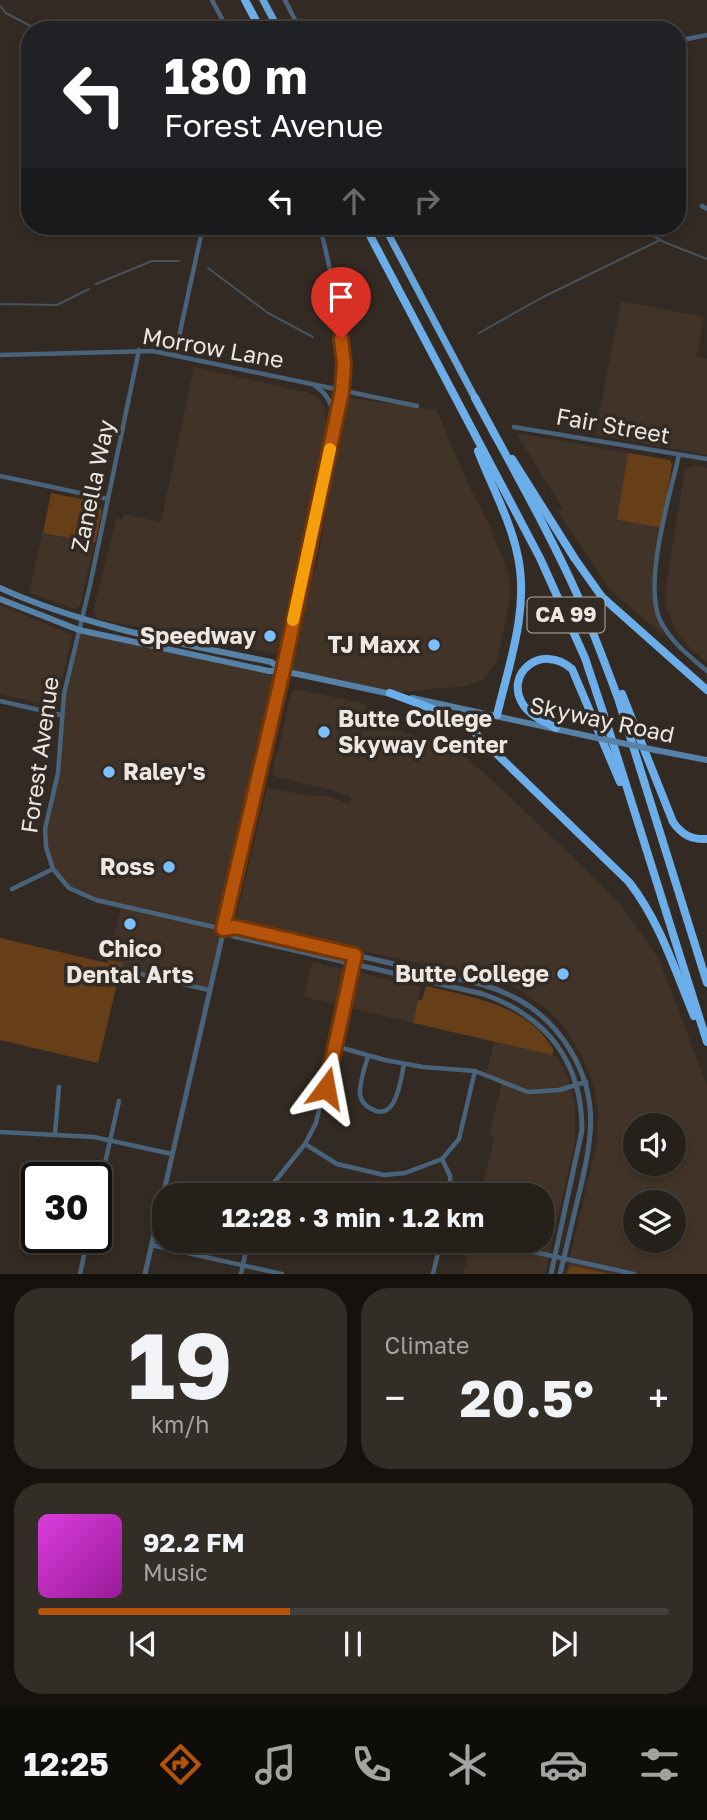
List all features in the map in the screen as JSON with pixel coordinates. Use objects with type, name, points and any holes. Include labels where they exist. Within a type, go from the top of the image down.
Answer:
[{"type":"highway","points":[[245,0],[256,21]]},
{"type":"highway","points":[[263,0],[274,21]]},
{"type":"highway","name":"CA 99","points":[[370,235],[540,558],[569,622],[607,721],[707,1044]]},
{"type":"highway","name":"CA 99","points":[[389,235],[560,561],[601,654],[618,698],[707,983]]},
{"type":"highway","points":[[461,409],[513,539],[520,569],[521,614],[497,716]]},
{"type":"highway","points":[[486,418],[500,435],[596,590],[615,611],[707,690]]},
{"type":"highway","points":[[601,654],[617,683],[673,822],[687,836],[697,840],[707,839]]},
{"type":"highway","points":[[556,728],[527,710],[520,695],[520,677],[523,670],[543,657],[561,660],[572,669],[642,834]]},
{"type":"highway","points":[[390,694],[449,715],[471,729],[629,882],[645,902],[661,933],[707,1044]]},
{"type":"main road","name":"Skyway Road","points":[[0,588],[82,620],[271,662],[283,671]]},
{"type":"main road","name":"Skyway Road","points":[[0,599],[79,630],[707,760]]},
{"type":"street","points":[[212,0],[223,21]]},
{"type":"street","points":[[285,0],[296,21]]},
{"type":"street","points":[[686,39],[707,35]]},
{"type":"street","points":[[175,355],[201,235]]},
{"type":"street","points":[[145,1274],[283,671],[342,391],[342,347],[322,235]]},
{"type":"street","name":"Morrow Lane","points":[[0,355],[139,350],[175,355],[417,406]]},
{"type":"street","name":"Zanella Way","points":[[79,630],[139,350]]},
{"type":"street","points":[[312,384],[328,398],[335,424]]},
{"type":"street","name":"Fair Street","points":[[514,427],[707,459]]},
{"type":"street","points":[[679,455],[654,572],[655,599],[659,617],[667,631],[707,671]]},
{"type":"street","points":[[0,476],[108,499]]},
{"type":"street","name":"Forest Avenue","points":[[53,869],[46,847],[45,829],[58,773],[61,715],[79,630]]},
{"type":"street","points":[[0,701],[61,715]]},
{"type":"street","points":[[12,889],[53,869],[69,888],[88,898],[223,929],[233,936],[483,994],[520,1010],[537,1023],[564,1054],[577,1085],[582,1114],[581,1144],[551,1274]]},
{"type":"street","points":[[223,929],[235,927],[484,985],[521,1000],[553,1025],[577,1059],[586,1082],[592,1116],[592,1134],[561,1274]]},
{"type":"street","points":[[275,1183],[306,1144],[321,1108],[355,955]]},
{"type":"street","points":[[122,970],[209,990]]},
{"type":"street","points":[[335,1046],[404,1064],[475,1071],[528,1092],[550,1092],[586,1082]]},
{"type":"street","points":[[368,1056],[360,1095],[367,1107],[373,1110],[381,1111],[393,1104],[404,1064]]},
{"type":"street","points":[[306,1144],[337,1164],[384,1175],[405,1173],[442,1159],[459,1139],[475,1071]]},
{"type":"street","points":[[55,1134],[58,1087]]},
{"type":"street","points":[[105,1162],[119,1101]]},
{"type":"street","points":[[0,1132],[110,1140],[172,1154]]},
{"type":"street","points":[[442,1159],[450,1183]]},
{"type":"street","points":[[151,1245],[282,1274]]},
{"type":"street","points":[[80,1274],[85,1253]]},
{"type":"street","points":[[240,1274],[246,1253]]},
{"type":"street","points":[[433,1274],[438,1253]]},
{"type":"street","points":[[540,1253],[634,1274]]},
{"type":"shaded area","points":[[621,301],[704,317],[697,356],[707,359],[707,455],[595,435]]},
{"type":"shaded area","points":[[194,367],[310,393],[320,400],[324,407],[326,422],[301,553],[281,649],[276,654],[98,619],[93,612],[116,518],[122,520],[124,514],[161,522]]},
{"type":"shaded area","points":[[350,398],[437,410],[467,482],[491,528],[508,573],[511,597],[497,661],[484,679],[467,686],[390,693],[283,671],[299,593],[316,569],[345,403]]},
{"type":"shaded area","points":[[516,433],[628,453],[617,520],[660,528],[652,573],[652,591],[664,636],[610,590],[557,510],[564,511]]},
{"type":"shaded area","points":[[628,453],[670,460],[672,465],[662,528],[617,520]]},
{"type":"shaded area","points":[[694,465],[707,468],[707,663],[676,631],[667,609],[665,592],[684,475],[686,469]]},
{"type":"shaded area","points":[[51,493],[97,502],[102,511],[95,543],[43,533]]},
{"type":"shaded area","points":[[42,533],[94,544],[80,606],[75,609],[29,593]]},
{"type":"shaded area","points":[[0,605],[72,635],[58,699],[54,705],[0,694]]},
{"type":"shaded area","points":[[79,630],[269,671],[283,671],[209,990],[120,969],[122,963],[109,960],[121,906],[77,893],[53,869],[45,838],[58,773],[61,715]]},
{"type":"shaded area","points":[[296,689],[366,704],[368,717],[393,724],[392,729],[460,752],[619,902],[659,959],[707,1085],[707,1274],[566,1274],[596,1147],[598,1115],[594,1087],[582,1056],[564,1027],[549,1011],[515,987],[499,981],[368,952],[239,921],[236,918],[267,788],[327,796],[350,804],[351,797],[335,791],[273,776],[274,760],[291,692]]},
{"type":"shaded area","points":[[0,938],[107,963],[109,960],[122,963],[98,1063],[0,1040]]},
{"type":"shaded area","points":[[312,962],[421,987],[413,1023],[304,997]]},
{"type":"shaded area","points":[[426,986],[482,1000],[509,1010],[542,1033],[554,1050],[552,1055],[413,1023],[418,1000],[422,1000]]},
{"type":"shaded area","points":[[494,1042],[557,1056],[568,1077],[575,1104],[575,1144],[554,1235],[554,1183],[484,1183],[494,1138],[489,1136],[502,1082],[486,1075]]},
{"type":"shaded area","points":[[468,1253],[550,1253],[545,1274],[463,1274]]},
{"type":"shaded area","points":[[570,1267],[609,1274],[566,1274]]},
{"type":"waterway","points":[[0,6],[6,13],[21,21]]},
{"type":"waterway","points":[[651,235],[707,259]]},
{"type":"waterway","points":[[479,333],[543,297],[660,240]]},
{"type":"waterway","points":[[96,284],[152,261],[179,261]]},
{"type":"waterway","points":[[208,268],[268,313],[313,337]]},
{"type":"waterway","points":[[0,304],[57,305],[89,289]]},
{"type":"slow traffic","points":[[293,620],[330,449]]},
{"type":"place","name":"Speedway","points":[[270,636]]},
{"type":"place","name":"TJ Maxx","points":[[434,645]]},
{"type":"place","name":"Butte College Skyway Center","points":[[324,732]]},
{"type":"place","name":"Raley's","points":[[109,772]]},
{"type":"place","name":"Ross","points":[[169,867]]},
{"type":"place","name":"Chico Dental Arts","points":[[130,924]]},
{"type":"place","name":"Butte College","points":[[563,974]]},
{"type":"route","points":[[326,1088],[355,955],[235,927],[223,929],[283,671],[342,391],[344,364],[341,339]]}]
